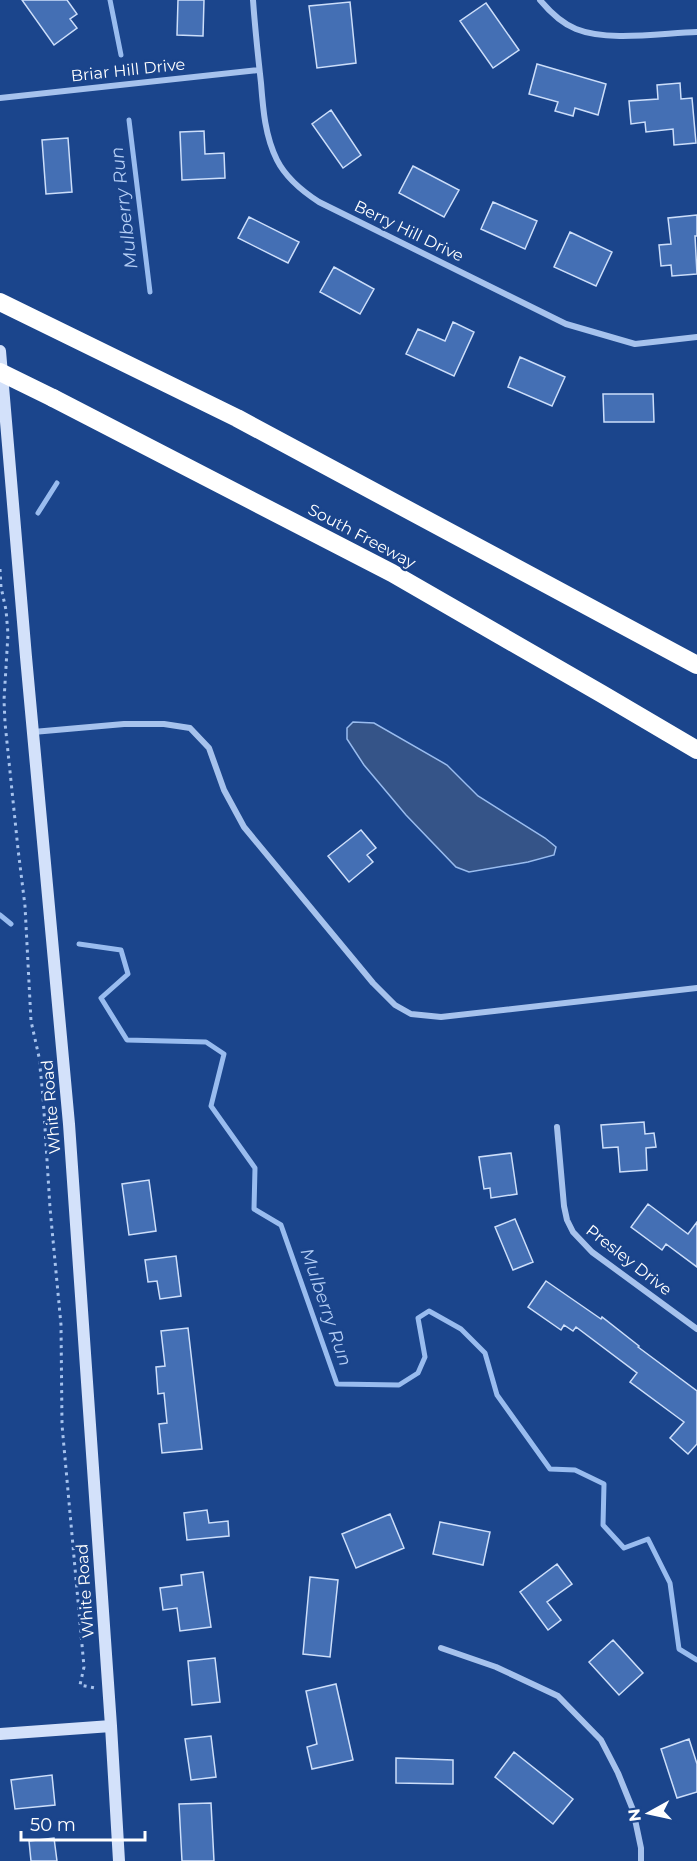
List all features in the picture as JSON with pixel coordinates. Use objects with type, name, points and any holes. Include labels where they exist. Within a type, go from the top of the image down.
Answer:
[{"type":"highway","points":[[0,302],[237,418],[697,665]]},
{"type":"highway","name":"South Freeway","points":[[0,372],[392,573],[697,750]]},
{"type":"street","name":"Berry Hill Drive","points":[[253,0],[264,117],[270,145],[288,177],[303,191],[319,202],[566,324],[634,344],[697,337]]},
{"type":"street","points":[[540,0],[554,16],[574,28],[592,34],[613,36],[697,32]]},
{"type":"street","name":"Briar Hill Drive","points":[[0,98],[259,70]]},
{"type":"street","name":"White Road","points":[[0,351],[69,1124],[119,1861]]},
{"type":"street","points":[[33,732],[124,724],[164,724],[190,728],[209,748],[224,790],[244,827],[373,983],[395,1005],[411,1014],[441,1017],[697,988]]},
{"type":"street","name":"Presley Drive","points":[[557,1127],[564,1206],[573,1232],[592,1252],[697,1329]]},
{"type":"street","points":[[441,1648],[496,1666],[558,1696],[601,1740],[633,1810],[641,1848],[641,1861]]},
{"type":"street","points":[[0,1734],[111,1726]]},
{"type":"path","points":[[0,569],[8,634],[5,723],[26,906],[31,1021],[39,1057],[61,1325],[62,1425],[84,1666],[81,1686],[109,1691]]},
{"type":"water","points":[[353,722],[374,723],[447,765],[478,796],[556,847],[554,855],[469,872],[456,867],[406,815],[364,765],[347,739],[347,728]]},
{"type":"building","points":[[22,0],[67,0],[77,14],[70,19],[77,28],[54,45]]},
{"type":"building","points":[[178,0],[204,0],[203,36],[177,35]]},
{"type":"building","points":[[350,2],[356,63],[317,68],[309,6]]},
{"type":"building","points":[[486,3],[519,50],[493,68],[460,21]]},
{"type":"building","points":[[537,64],[606,84],[598,115],[575,108],[573,116],[555,111],[558,102],[529,94]]},
{"type":"building","points":[[680,83],[681,99],[692,98],[696,143],[674,145],[673,129],[646,132],[645,122],[631,124],[629,101],[658,99],[657,85]]},
{"type":"building","points":[[331,110],[361,155],[343,168],[312,124]]},
{"type":"building","points":[[204,131],[205,154],[224,153],[225,178],[182,180],[180,132]]},
{"type":"building","points":[[68,138],[72,192],[46,194],[42,140]]},
{"type":"building","points":[[413,166],[459,190],[444,217],[399,193]]},
{"type":"building","points":[[493,202],[537,221],[525,249],[481,229]]},
{"type":"building","points":[[697,215],[697,236],[695,236],[697,274],[672,276],[671,265],[661,266],[659,245],[671,244],[668,218]]},
{"type":"building","points":[[249,217],[299,242],[288,263],[238,238]]},
{"type":"building","points":[[570,232],[612,252],[596,286],[554,267]]},
{"type":"building","points":[[334,267],[374,289],[360,314],[320,292]]},
{"type":"building","points":[[453,322],[474,332],[454,376],[406,354],[418,329],[445,341]]},
{"type":"building","points":[[520,357],[565,377],[552,406],[508,387]]},
{"type":"building","points":[[603,394],[653,394],[654,422],[604,422]]},
{"type":"building","points":[[361,830],[376,848],[367,855],[373,862],[349,882],[328,856]]},
{"type":"building","points":[[644,1122],[645,1134],[654,1133],[656,1147],[646,1148],[647,1170],[620,1172],[618,1147],[603,1148],[601,1125]]},
{"type":"building","points":[[511,1153],[517,1194],[491,1198],[490,1188],[484,1189],[479,1157]]},
{"type":"building","points":[[149,1180],[156,1231],[129,1235],[122,1184]]},
{"type":"building","points":[[648,1204],[688,1234],[697,1222],[697,1267],[666,1244],[662,1250],[631,1227]]},
{"type":"building","points":[[515,1219],[533,1262],[513,1270],[495,1227]]},
{"type":"building","points":[[176,1256],[181,1296],[160,1299],[157,1281],[148,1282],[145,1260]]},
{"type":"building","points":[[546,1281],[601,1319],[602,1317],[697,1391],[697,1444],[688,1454],[670,1438],[684,1422],[630,1382],[637,1373],[576,1327],[573,1331],[564,1325],[561,1330],[528,1307]]},
{"type":"building","points":[[188,1328],[202,1449],[162,1453],[159,1424],[167,1423],[164,1393],[158,1394],[156,1367],[165,1366],[161,1331]]},
{"type":"building","points":[[207,1510],[209,1523],[228,1521],[229,1536],[187,1540],[184,1513]]},
{"type":"building","points":[[390,1514],[404,1548],[356,1568],[342,1534]]},
{"type":"building","points":[[440,1522],[490,1532],[483,1565],[433,1554]]},
{"type":"building","points":[[557,1564],[572,1584],[547,1602],[561,1620],[548,1630],[520,1592]]},
{"type":"building","points":[[203,1572],[211,1627],[180,1631],[177,1608],[163,1610],[160,1588],[182,1585],[181,1575]]},
{"type":"building","points":[[310,1577],[338,1580],[330,1657],[303,1654]]},
{"type":"building","points":[[613,1640],[643,1673],[619,1695],[589,1662]]},
{"type":"building","points":[[215,1658],[220,1702],[192,1705],[188,1661]]},
{"type":"building","points":[[336,1684],[353,1760],[312,1769],[307,1747],[317,1744],[306,1691]]},
{"type":"building","points":[[211,1736],[216,1777],[191,1780],[185,1739]]},
{"type":"building","points":[[689,1739],[697,1764],[697,1792],[677,1798],[661,1749]]},
{"type":"building","points":[[514,1752],[573,1799],[553,1824],[495,1777]]},
{"type":"building","points":[[396,1758],[453,1760],[453,1784],[396,1783]]},
{"type":"building","points":[[52,1775],[55,1805],[15,1809],[11,1780]]},
{"type":"building","points":[[211,1803],[214,1861],[182,1861],[179,1804]]},
{"type":"building","points":[[54,1838],[57,1861],[31,1861],[29,1841]]},
{"type":"waterway","name":"Mulberry Run","points":[[110,0],[121,55]]},
{"type":"waterway","name":"Mulberry Run","points":[[129,120],[150,292]]},
{"type":"waterway","name":"Mulberry Run","points":[[38,513],[57,483]]},
{"type":"waterway","name":"Mulberry Run","points":[[0,915],[11,924]]},
{"type":"waterway","name":"Mulberry Run","points":[[79,944],[121,950],[128,974],[101,998],[127,1040],[206,1042],[224,1054],[211,1106],[255,1168],[254,1209],[281,1225],[337,1384],[399,1385],[418,1373],[425,1357],[418,1318],[429,1311],[461,1329],[485,1353],[497,1395],[550,1469],[575,1470],[604,1484],[603,1525],[624,1548],[648,1539],[670,1583],[679,1649],[697,1660]]}]
